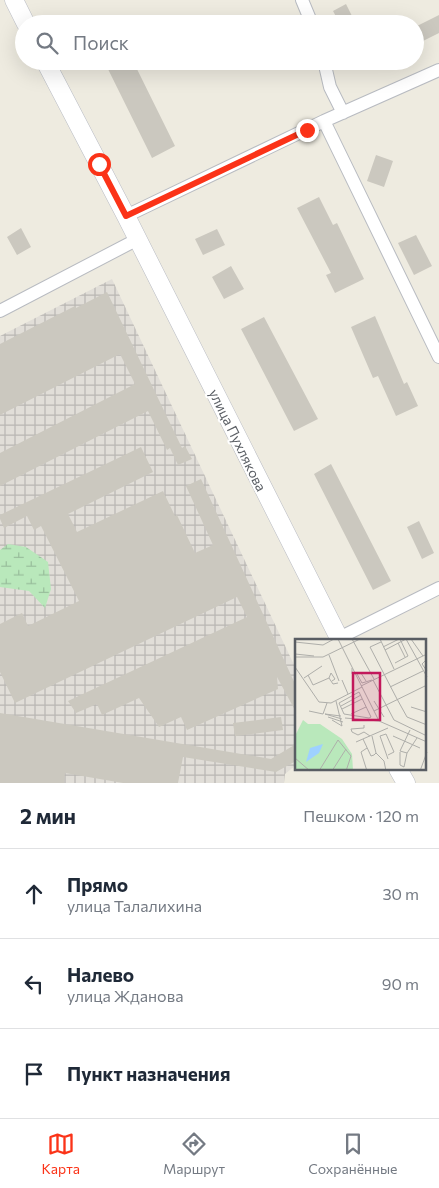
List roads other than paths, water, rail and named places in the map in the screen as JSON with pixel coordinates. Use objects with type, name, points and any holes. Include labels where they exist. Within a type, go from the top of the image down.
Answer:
[{"type":"street","points":[[14,0],[22,15]]},
{"type":"street","points":[[302,0],[308,15]]},
{"type":"street","name":"улица Пухлякова","points":[[50,70],[138,239],[340,639]]},
{"type":"street","points":[[326,70],[330,88],[343,113]]},
{"type":"street","points":[[126,216],[343,113],[439,70]]},
{"type":"street","points":[[324,122],[439,357]]},
{"type":"street","points":[[0,311],[138,239]]},
{"type":"street","points":[[340,639],[439,588]]},
{"type":"street","points":[[399,770],[406,783]]}]
